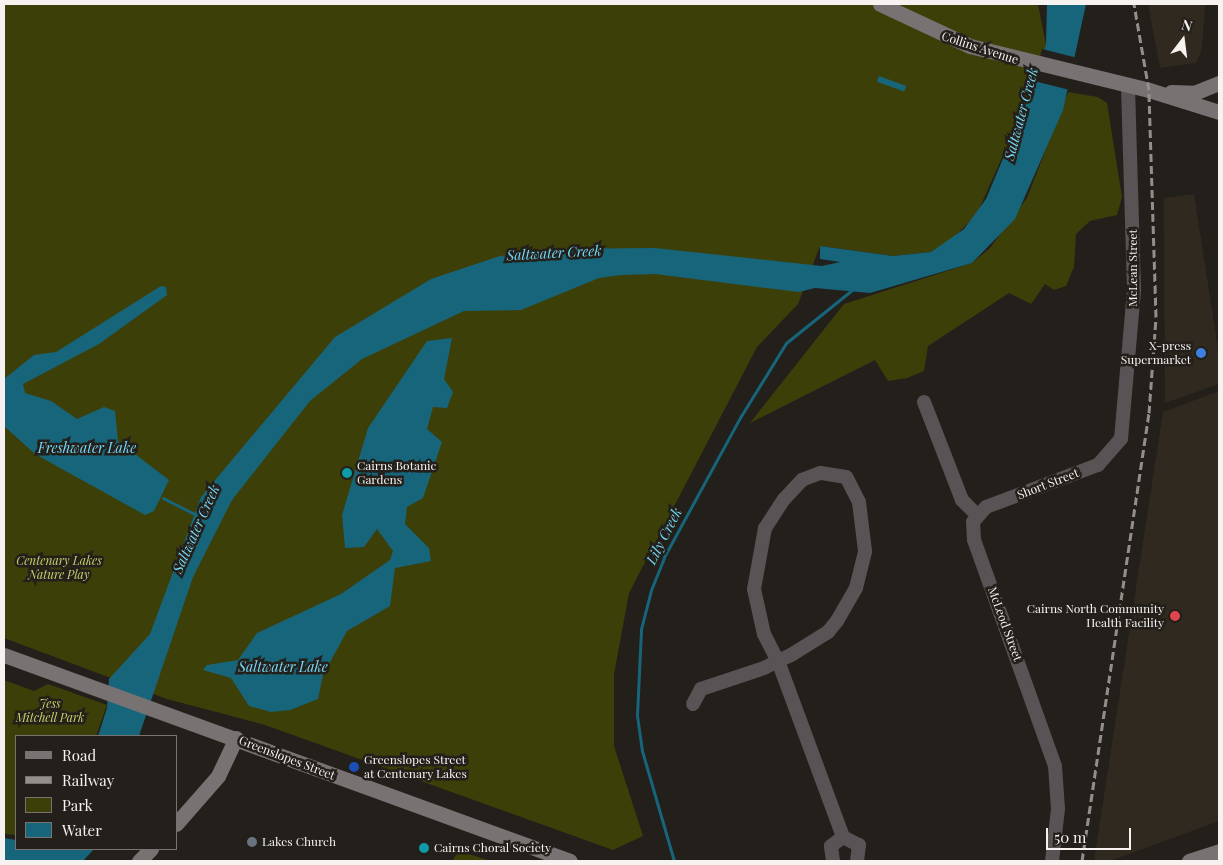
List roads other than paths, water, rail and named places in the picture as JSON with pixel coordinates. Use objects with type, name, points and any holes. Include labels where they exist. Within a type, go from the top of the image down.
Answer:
[{"type":"street","name":"Collins Avenue","points":[[880,4],[950,39],[1027,63],[1150,90],[1219,112]]},
{"type":"street","name":"Collins Avenue","points":[[889,4],[903,16]]},
{"type":"street","name":"Collins Avenue","points":[[1150,90],[1187,93],[1219,83]]},
{"type":"street","name":"McLean Street","points":[[1116,448],[1124,428],[1134,289],[1128,85]]},
{"type":"street","points":[[924,402],[962,500],[977,516]]},
{"type":"street","name":"Short Street","points":[[977,516],[986,507],[1098,465],[1116,448]]},
{"type":"street","points":[[692,704],[701,689],[778,661],[828,632],[862,569],[866,536],[859,502],[846,477],[835,473],[802,480],[765,528],[754,598],[778,661],[843,837],[859,846],[857,861]]},
{"type":"street","name":"McLeod Street","points":[[977,516],[974,540],[1055,766],[1058,809],[1052,859]]},
{"type":"street","name":"Greenslopes Street","points":[[4,655],[156,711],[236,738],[566,861]]},
{"type":"street","points":[[178,822],[218,776],[236,738]]},
{"type":"street","points":[[833,861],[831,846],[843,837]]},
{"type":"street","points":[[139,861],[149,850]]},
{"type":"street","points":[[1189,861],[1219,851]]},
{"type":"water","name":"Saltwater Creek","points":[[1047,4],[1086,4],[1063,110],[1015,219],[972,263],[870,293],[815,288],[799,292],[655,274],[599,278],[521,310],[464,311],[362,359],[310,401],[232,500],[193,577],[139,735],[98,735],[107,708],[109,679],[150,634],[201,497],[335,337],[431,279],[500,256],[552,249],[655,248],[822,266],[840,262],[820,259],[820,246],[893,256],[931,252],[964,229],[986,199],[1033,87],[1046,44]]},
{"type":"water","points":[[879,76],[906,86],[904,92],[877,82]]},
{"type":"water","name":"Freshwater Lake","points":[[161,286],[166,287],[167,295],[99,344],[23,384],[25,393],[51,401],[77,419],[104,407],[115,411],[118,441],[169,480],[154,511],[145,515],[35,454],[4,426],[4,379],[34,355],[56,352]]},
{"type":"water","name":"Saltwater Lake","points":[[452,338],[444,379],[453,392],[447,408],[433,407],[427,429],[442,442],[423,498],[407,507],[405,524],[429,548],[431,561],[395,568],[390,606],[347,631],[323,675],[318,699],[290,710],[271,712],[249,706],[231,678],[203,670],[207,665],[238,660],[257,633],[341,594],[390,560],[393,551],[377,529],[364,547],[345,548],[342,515],[368,428],[427,341]]},
{"type":"water","points":[[4,838],[15,840],[15,850],[93,850],[83,861],[4,861]]},
{"type":"waterway","name":"Lily Creek","points":[[674,861],[642,751],[637,715],[641,629],[651,590],[664,557],[741,416],[786,343],[852,290]]},
{"type":"waterway","name":"Saltwater Creek","points":[[163,498],[194,514]]},
{"type":"railway","points":[[1082,861],[1149,413],[1156,317],[1149,90],[1134,4]]},
{"type":"place","name":"X-press Supermarket","points":[[1201,353]]},
{"type":"place","name":"Cairns Botanic Gardens","points":[[347,473]]},
{"type":"place","name":"Cairns North Community Health Facility","points":[[1175,616]]},
{"type":"place","name":"Greenslopes Street at Centenary Lakes","points":[[354,767]]},
{"type":"place","name":"Lakes Church","points":[[252,842]]},
{"type":"place","name":"Cairns Choral Society","points":[[424,848]]},
{"type":"park label","name":"Centenary Lakes Nature Play","points":[[59,568]]},
{"type":"park label","name":"Jess Mitchell Park","points":[[50,711]]}]
